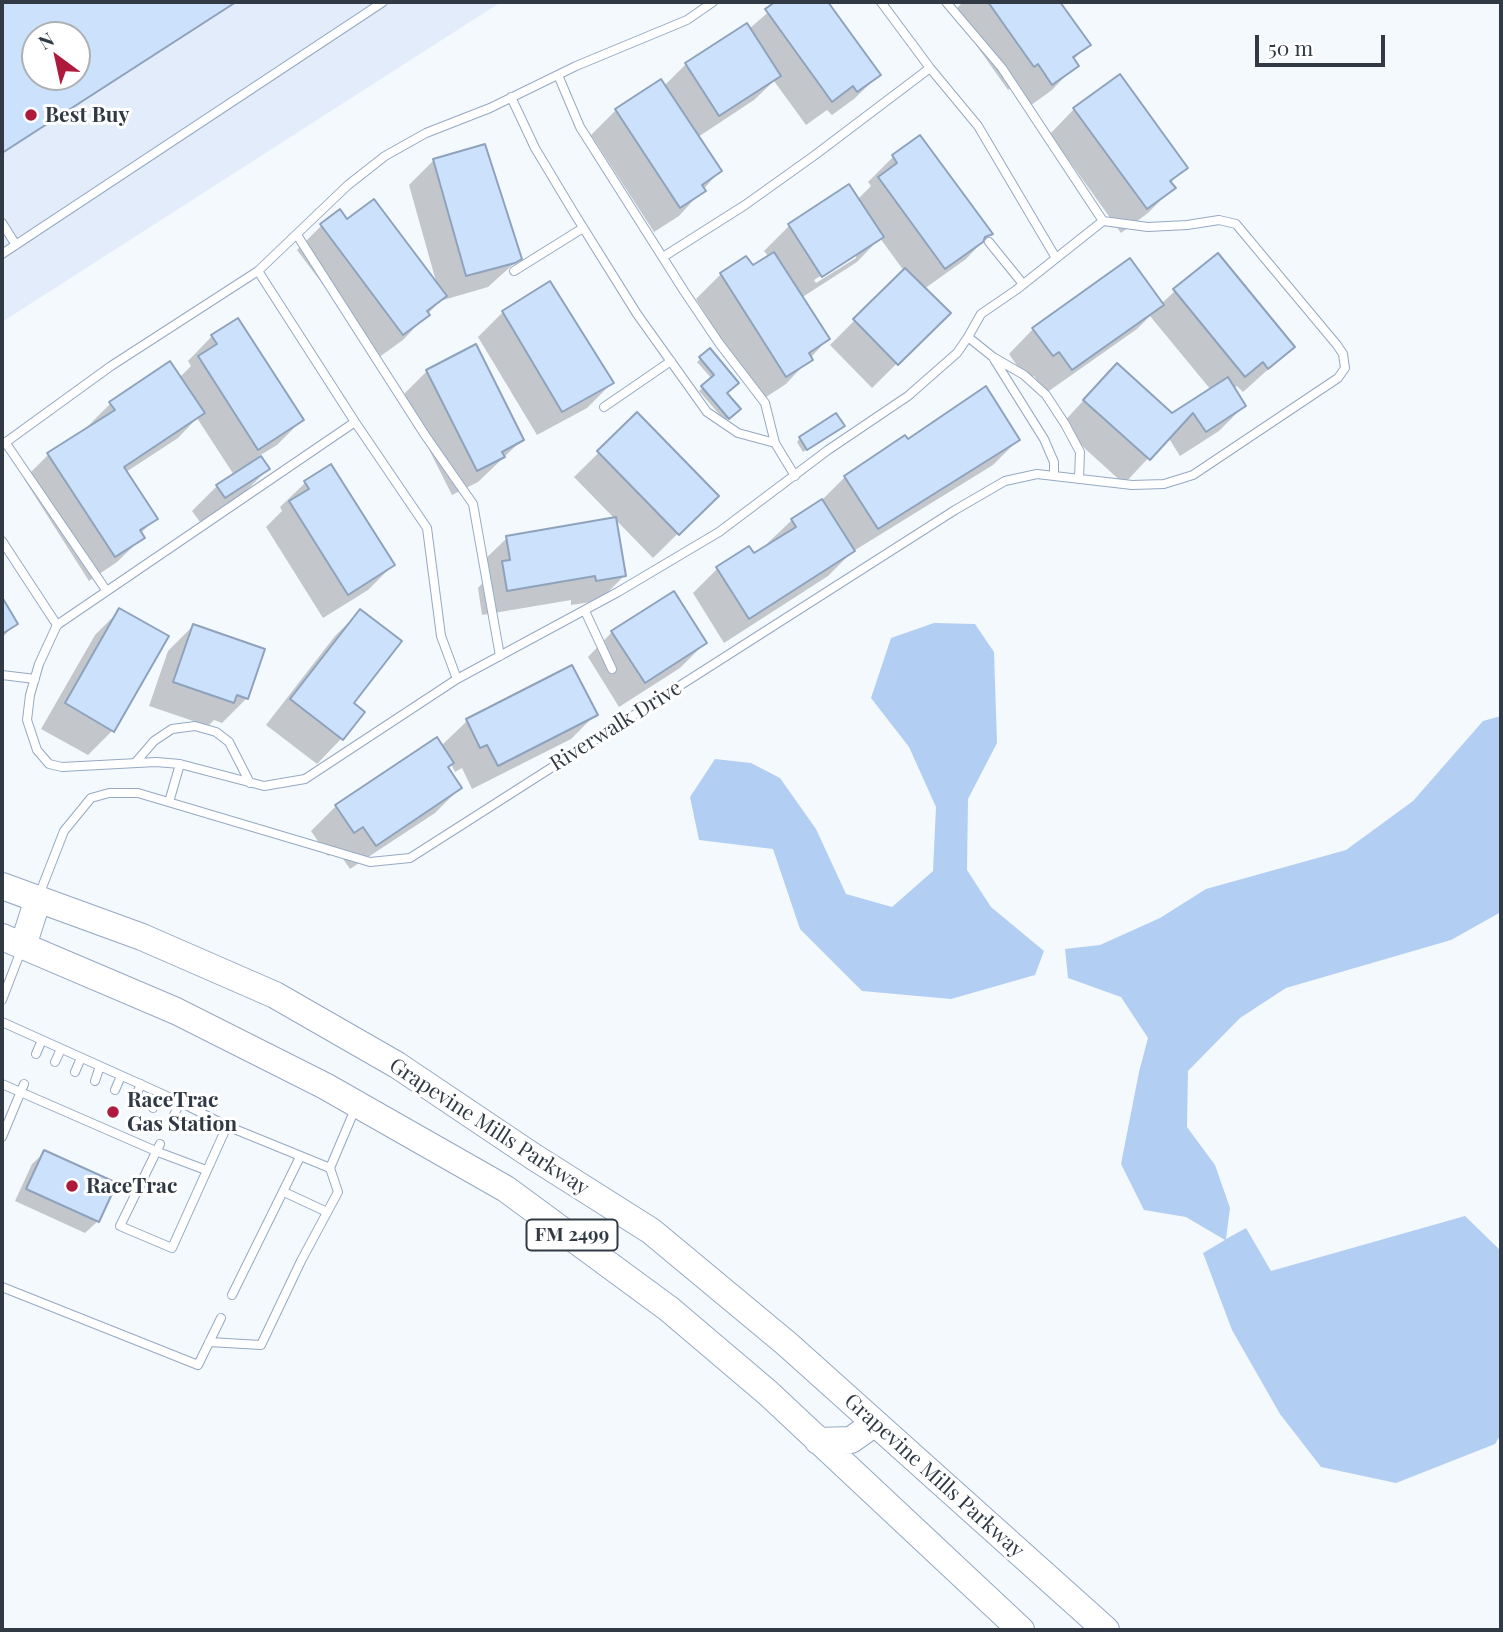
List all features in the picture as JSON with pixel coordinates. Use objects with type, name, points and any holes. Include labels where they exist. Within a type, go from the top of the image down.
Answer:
[{"type":"main road","name":"Grapevine Mills Parkway","points":[[2,886],[142,937],[275,995],[397,1065],[651,1231],[787,1344],[1106,1630]]},
{"type":"main road","points":[[12,941],[38,899]]},
{"type":"main road","name":"Grapevine Mills Parkway","points":[[12,941],[176,1011],[358,1103],[506,1189],[573,1236],[668,1309],[768,1393],[1021,1630]]},
{"type":"main road","points":[[818,1441],[851,1440],[875,1423]]},
{"type":"lane","points":[[2,254],[383,2]]},
{"type":"lane","points":[[106,590],[3,444],[111,366],[258,271],[348,186],[385,156],[426,133],[687,20],[713,2]]},
{"type":"lane","points":[[881,2],[978,126],[1056,258]]},
{"type":"lane","points":[[355,422],[57,625],[35,679],[27,720],[37,750],[48,764],[62,767],[135,763],[180,764],[264,786],[305,779],[457,679],[585,611],[719,532],[828,450],[908,396],[957,353],[981,314],[1103,221],[1002,68],[946,2]]},
{"type":"lane","points":[[663,257],[805,162],[930,68]]},
{"type":"lane","points":[[558,75],[580,127],[719,343],[765,403],[775,443],[795,476]]},
{"type":"lane","points":[[512,97],[535,148],[583,228],[637,314],[707,412],[738,433],[775,443]]},
{"type":"lane","name":"Riverwalk Drive","points":[[38,899],[64,831],[91,798],[110,793],[138,793],[370,862],[410,858],[955,510],[1005,481],[1037,474],[1054,474],[1132,485],[1164,484],[1194,475],[1338,378],[1345,368],[1343,354],[1236,224],[1219,219],[1187,225],[1147,227],[1103,221]]},
{"type":"lane","points":[[2,223],[16,245]]},
{"type":"lane","points":[[514,271],[583,228]]},
{"type":"lane","points":[[297,235],[472,504],[500,656]]},
{"type":"lane","points":[[989,242],[1023,284]]},
{"type":"lane","points":[[258,271],[427,528],[441,636],[457,679]]},
{"type":"lane","points":[[968,337],[992,356],[1024,375],[1046,395],[1080,452],[1079,479]]},
{"type":"lane","points":[[992,356],[1044,439],[1054,462],[1054,474]]},
{"type":"lane","points":[[604,407],[670,361]]},
{"type":"lane","points":[[2,541],[57,625]]},
{"type":"lane","points":[[585,611],[612,669]]},
{"type":"lane","points":[[2,675],[35,679]]},
{"type":"lane","points":[[135,763],[154,741],[172,729],[195,726],[216,732],[229,742],[250,783]]},
{"type":"lane","points":[[169,802],[180,764]]},
{"type":"lane","points":[[2,1000],[12,941]]},
{"type":"lane","points":[[2,1022],[227,1126],[330,1168]]},
{"type":"lane","points":[[36,1054],[42,1040]]},
{"type":"lane","points":[[55,1062],[61,1049]]},
{"type":"lane","points":[[75,1072],[81,1058]]},
{"type":"lane","points":[[95,1081],[100,1066]]},
{"type":"lane","points":[[115,1090],[121,1076]]},
{"type":"lane","points":[[2,1084],[22,1088],[38,1101],[61,1105],[206,1170]]},
{"type":"lane","points":[[135,1098],[141,1084]]},
{"type":"lane","points":[[2,1137],[22,1088]]},
{"type":"lane","points":[[38,1101],[42,1092]]},
{"type":"lane","points":[[153,1108],[161,1094]]},
{"type":"lane","points":[[174,1115],[180,1102]]},
{"type":"lane","points":[[209,1342],[261,1345],[338,1192],[330,1168],[358,1103]]},
{"type":"lane","points":[[159,1148],[120,1226],[172,1248],[227,1126]]},
{"type":"lane","points":[[232,1295],[300,1157]]},
{"type":"lane","points":[[284,1192],[327,1212]]},
{"type":"lane","points":[[2,1287],[198,1365],[221,1318]]},
{"type":"shaded area","points":[[2,2],[501,2],[2,322]]},
{"type":"water","points":[[934,623],[975,624],[994,652],[997,743],[968,799],[967,870],[991,907],[1044,951],[1035,975],[951,999],[862,991],[800,929],[773,849],[699,840],[690,797],[715,759],[751,763],[780,778],[816,829],[846,894],[892,907],[933,871],[936,807],[909,747],[871,698],[891,638]]},
{"type":"water","points":[[1501,716],[1501,912],[1451,940],[1286,988],[1240,1018],[1188,1071],[1187,1127],[1215,1165],[1230,1208],[1226,1239],[1246,1228],[1271,1271],[1465,1216],[1501,1251],[1501,1434],[1495,1444],[1396,1483],[1321,1467],[1280,1414],[1232,1330],[1203,1253],[1225,1240],[1186,1217],[1144,1210],[1121,1164],[1148,1038],[1121,997],[1068,978],[1065,949],[1100,945],[1160,918],[1206,889],[1346,850],[1413,801],[1483,721]]},
{"type":"building","name":"Best Buy","points":[[2,2],[236,2],[2,153]]},
{"type":"building","points":[[775,2],[828,2],[881,75],[857,92],[853,86],[832,102],[765,9]]},
{"type":"building","points":[[988,2],[1060,2],[1091,45],[1073,57],[1079,66],[1052,85],[1038,64],[1034,67]]},
{"type":"building","points":[[747,23],[781,76],[719,116],[685,63]]},
{"type":"building","points":[[1120,74],[1188,168],[1170,181],[1176,188],[1147,209],[1073,108]]},
{"type":"building","points":[[661,79],[722,171],[702,185],[706,191],[680,208],[615,109]]},
{"type":"building","points":[[920,135],[993,234],[985,237],[983,242],[945,269],[878,177],[897,163],[892,155]]},
{"type":"building","points":[[485,144],[522,259],[466,276],[433,159]]},
{"type":"building","points":[[849,184],[884,237],[822,277],[788,224]]},
{"type":"building","points":[[374,199],[447,296],[427,311],[430,315],[403,335],[320,224],[340,209],[347,219]]},
{"type":"building","points":[[774,252],[830,339],[809,353],[813,360],[786,377],[720,273],[746,256],[753,265]]},
{"type":"building","points":[[1218,253],[1295,347],[1268,369],[1263,362],[1245,377],[1173,289]]},
{"type":"building","points":[[1130,258],[1164,305],[1072,370],[1059,352],[1053,356],[1032,328]]},
{"type":"building","points":[[905,268],[951,313],[898,365],[853,319]]},
{"type":"building","points":[[550,281],[614,383],[562,412],[502,311]]},
{"type":"building","points":[[238,318],[304,420],[258,450],[198,356],[217,344],[211,335]]},
{"type":"building","points":[[476,344],[524,440],[502,452],[505,457],[477,471],[426,370]]},
{"type":"building","points":[[710,348],[739,383],[727,393],[741,409],[729,419],[701,386],[714,375],[699,357]]},
{"type":"building","points":[[170,361],[205,413],[124,467],[158,519],[140,530],[145,538],[115,557],[47,453],[115,410],[109,402]]},
{"type":"building","points":[[1117,363],[1172,413],[1228,377],[1246,406],[1206,432],[1193,413],[1150,460],[1083,400]]},
{"type":"building","points":[[986,386],[1020,440],[878,529],[844,476],[905,435],[908,439]]},
{"type":"building","points":[[637,412],[719,496],[679,535],[597,451]]},
{"type":"building","points":[[836,413],[845,426],[807,450],[799,437]]},
{"type":"building","points":[[261,456],[270,469],[225,498],[216,485]]},
{"type":"building","points":[[331,464],[395,565],[348,595],[289,501],[309,489],[304,481]]},
{"type":"building","points":[[822,499],[855,551],[749,619],[716,567],[749,546],[754,553],[796,527],[791,519]]},
{"type":"building","points":[[616,517],[626,576],[596,581],[595,576],[507,591],[502,561],[510,560],[506,536]]},
{"type":"building","points":[[674,591],[707,643],[645,683],[611,631]]},
{"type":"building","points":[[2,597],[18,624],[2,634]]},
{"type":"building","points":[[119,608],[169,636],[114,732],[65,703]]},
{"type":"building","points":[[360,609],[402,641],[354,703],[365,712],[343,740],[290,699]]},
{"type":"building","points":[[193,624],[265,649],[248,699],[237,695],[234,703],[173,682]]},
{"type":"building","points":[[572,665],[598,715],[498,766],[487,745],[480,748],[466,719]]},
{"type":"building","points":[[437,737],[454,763],[448,767],[462,788],[376,846],[363,827],[354,833],[335,805]]},
{"type":"building","name":"RaceTrac","points":[[44,1150],[117,1183],[99,1222],[26,1189]]},
{"type":"place","name":"Best Buy","points":[[31,115]]},
{"type":"place","name":"RaceTrac Gas Station","points":[[113,1112]]},
{"type":"place","name":"RaceTrac","points":[[72,1186]]}]
